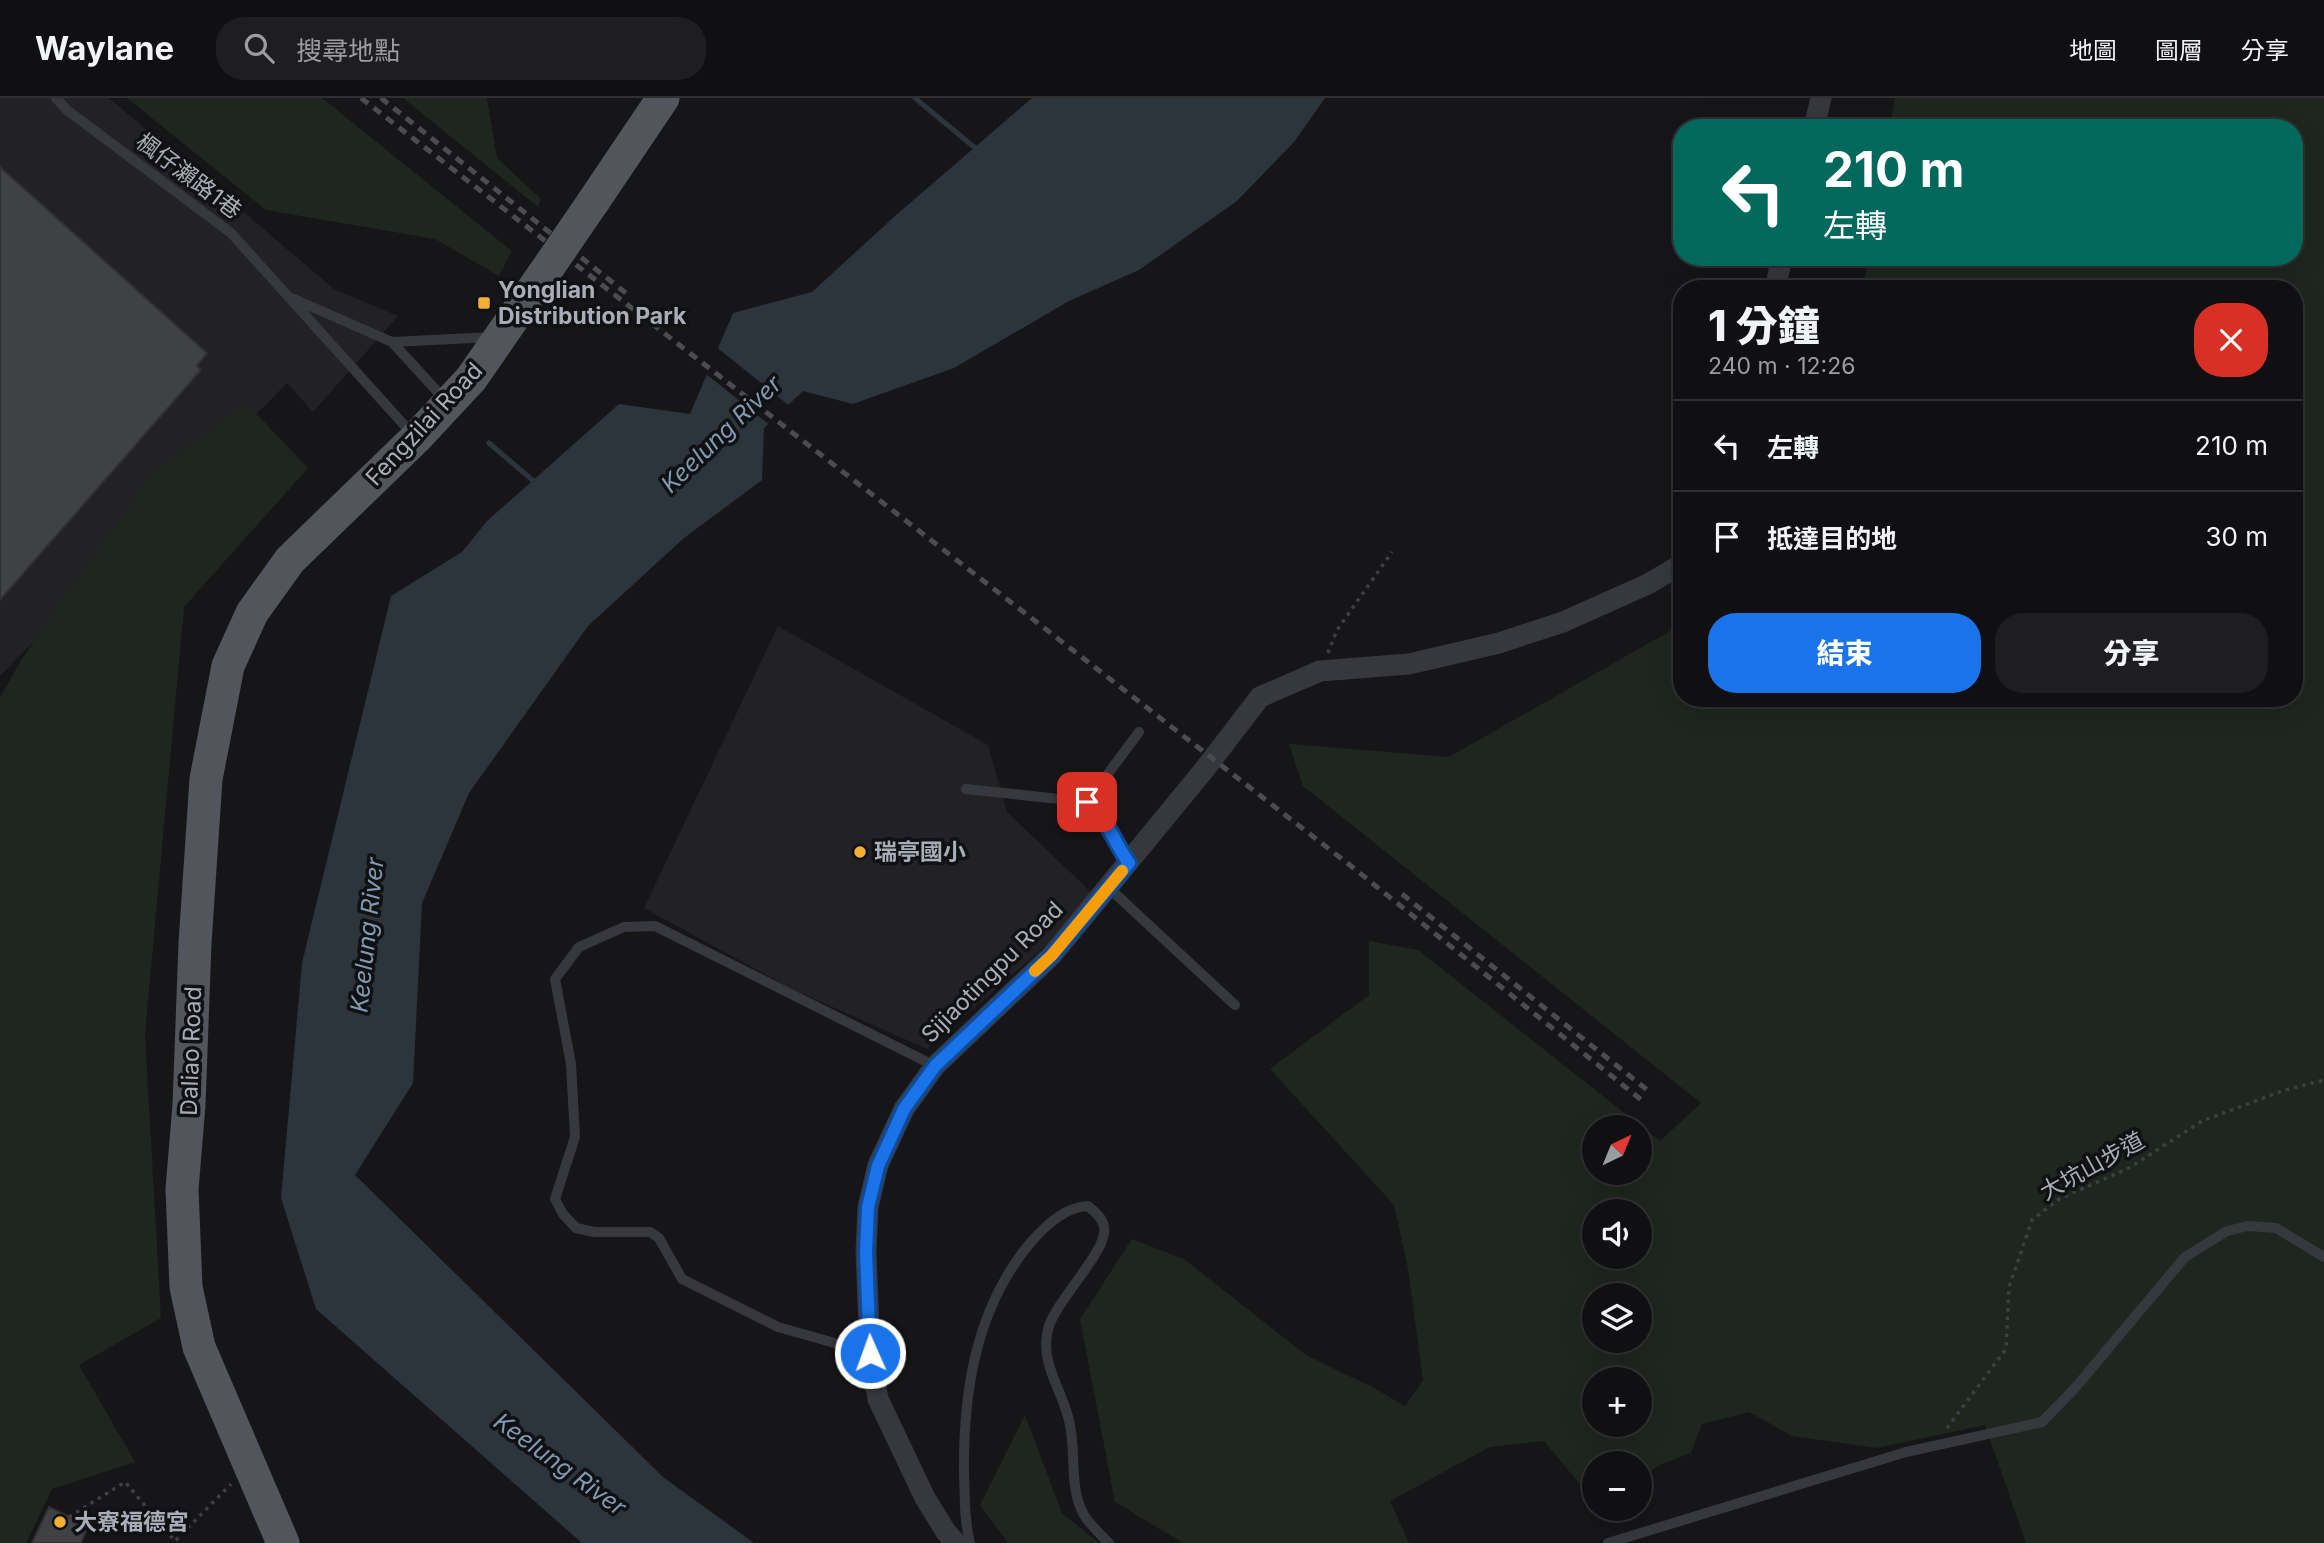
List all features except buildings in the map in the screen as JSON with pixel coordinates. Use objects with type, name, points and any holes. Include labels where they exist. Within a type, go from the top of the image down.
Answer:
[{"type":"main road","name":"Fengzilai Road","points":[[290,560],[416,438],[471,379],[663,98]]},
{"type":"main road","name":"Daliao Road","points":[[283,1543],[199,1347],[186,1287],[182,1189],[206,779],[228,666],[252,613],[290,560]]},
{"type":"street","points":[[1816,119],[1821,98]]},
{"type":"street","name":"Sijiaotingpu Road","points":[[956,1543],[925,1498],[878,1399],[870,1353],[866,1252],[868,1207],[878,1166],[904,1109],[935,1066],[1052,955],[1109,888],[1260,697],[1320,671],[1409,664],[1499,643],[1563,622],[1648,584],[1673,569]]},
{"type":"lane","name":"楓仔瀨路1巷","points":[[56,98],[67,110],[231,233],[416,438]]},
{"type":"lane","name":"楓仔瀨路1巷","points":[[288,296],[392,342],[448,403]]},
{"type":"lane","name":"楓仔瀨路1巷","points":[[392,342],[500,337]]},
{"type":"lane","points":[[1087,802],[1139,732]]},
{"type":"lane","points":[[966,789],[1087,802],[1095,807],[1129,863]]},
{"type":"lane","points":[[1109,888],[1235,1005]]},
{"type":"lane","points":[[870,1353],[778,1327],[682,1279],[659,1238],[650,1232],[576,1228],[563,1214],[555,1199],[576,1137],[570,1064],[555,979],[579,947],[624,927],[655,926],[935,1066]]},
{"type":"lane","points":[[970,1543],[965,1525],[964,1437],[969,1383],[978,1338],[1011,1265],[1042,1229],[1073,1207],[1088,1206],[1098,1214],[1104,1227],[1101,1244],[1060,1304],[1049,1326],[1044,1348],[1050,1374],[1062,1398],[1071,1427],[1078,1497],[1084,1514],[1110,1543]]},
{"type":"lane","points":[[1608,1543],[1934,1445],[2042,1422],[2076,1388],[2185,1257],[2227,1231],[2248,1226],[2276,1228],[2324,1257]]},
{"type":"path","points":[[1320,671],[1337,630],[1392,552]]},
{"type":"path","name":"大坑山步道","points":[[1934,1445],[2006,1349],[2009,1287],[2032,1220],[2059,1199],[2129,1168],[2202,1121],[2285,1090],[2324,1080]]},
{"type":"path","points":[[69,1517],[125,1482],[175,1541],[250,1465]]},
{"type":"shaded area","points":[[0,98],[109,98],[334,289],[398,316],[313,412],[287,383],[0,676]]},
{"type":"shaded area","points":[[127,98],[322,98],[512,251],[499,276],[435,239],[266,210]]},
{"type":"shaded area","points":[[403,98],[487,98],[497,158],[541,199],[538,207]]},
{"type":"shaded area","points":[[1895,98],[2324,98],[2324,1543],[2026,1543],[1985,1425],[1877,1448],[1792,1436],[1749,1412],[1702,1424],[1691,1453],[1652,1471],[1652,1451],[1582,1451],[1582,1487],[1544,1441],[1490,1447],[1390,1501],[1409,1543],[1183,1543],[1115,1502],[1080,1319],[1132,1239],[1184,1259],[1306,1355],[1405,1406],[1423,1380],[1408,1269],[1394,1205],[1270,1069],[1369,995],[1369,941],[1418,950],[1627,1115],[1582,1115],[1582,1185],[1652,1185],[1652,1135],[1660,1141],[1701,1103],[1303,786],[1289,744],[1449,757],[1673,629],[1673,707],[2303,707],[2303,280],[1865,280],[1867,266],[2303,266],[2303,119],[1892,119]]},
{"type":"shaded area","points":[[247,404],[308,468],[184,607],[145,1034],[161,1318],[79,1365],[135,1462],[52,1489],[26,1543],[0,1543],[0,698],[21,660],[152,475]]},
{"type":"shaded area","name":"瑞亭國小","points":[[778,626],[988,745],[1007,812],[1091,892],[1052,940],[927,1049],[792,989],[644,908]]},
{"type":"shaded area","points":[[1025,1415],[1062,1513],[1099,1543],[1008,1543],[980,1505]]},
{"type":"water","name":"Keelung River","points":[[1032,98],[1325,98],[1294,142],[1237,201],[1139,270],[1069,301],[954,368],[853,404],[803,391],[764,428],[762,480],[684,538],[588,626],[469,793],[422,903],[413,1083],[355,1175],[663,1477],[754,1543],[582,1543],[316,1309],[281,1198],[302,963],[391,596],[462,552],[487,521],[619,404],[690,414],[733,313],[812,292],[895,216]]},
{"type":"pier","points":[[715,346],[791,407],[771,426],[705,373]]},
{"type":"waterway","points":[[915,98],[980,152]]},
{"type":"waterway","points":[[489,443],[537,484]]},
{"type":"railway","points":[[361,98],[1351,866],[1644,1102]]},
{"type":"railway","points":[[381,98],[627,294]]},
{"type":"railway","points":[[1402,894],[1651,1093]]},
{"type":"slow traffic","points":[[1035,971],[1052,955],[1122,871]]},
{"type":"place","name":"Yonglian Distribution Park","points":[[484,303]]},
{"type":"place","name":"瑞亭國小","points":[[860,852]]},
{"type":"place","name":"大寮福德宮","points":[[60,1522]]},
{"type":"route","points":[[870,1353],[866,1252],[868,1207],[878,1166],[904,1109],[935,1066],[1052,955],[1129,863],[1095,807],[1087,802]]}]
